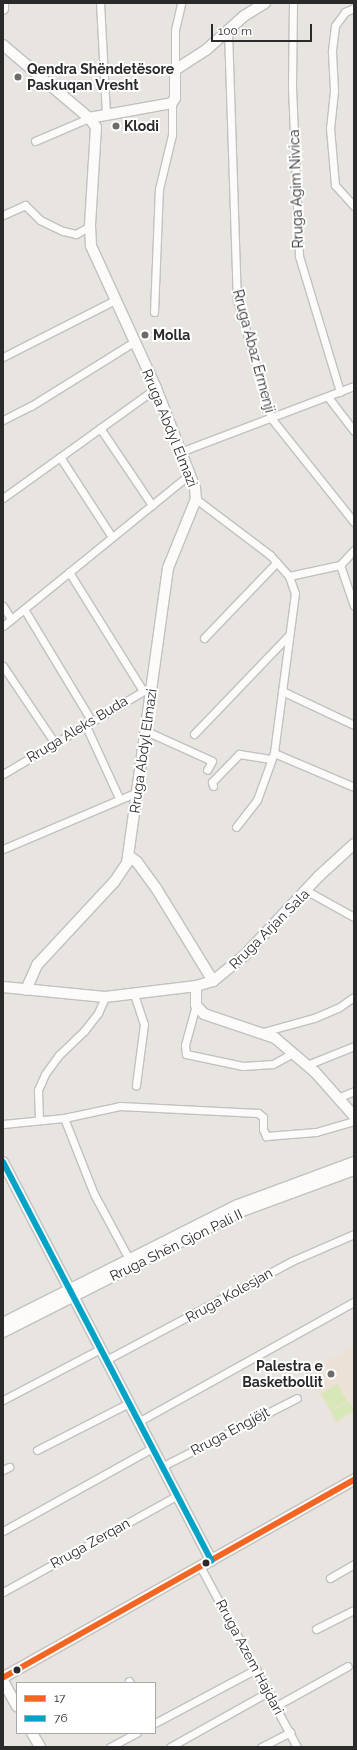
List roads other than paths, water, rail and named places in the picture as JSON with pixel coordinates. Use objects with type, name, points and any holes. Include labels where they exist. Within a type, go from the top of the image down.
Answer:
[{"type":"street","points":[[3,3],[3,9]]},
{"type":"street","points":[[100,3],[106,114]]},
{"type":"street","points":[[154,312],[159,189],[172,135],[172,103],[175,98],[175,30],[181,3]]},
{"type":"street","points":[[175,70],[206,50],[244,16],[265,3]]},
{"type":"street","name":"Rruga Agim Nivica","points":[[293,3],[292,87],[298,256],[340,392]]},
{"type":"street","points":[[354,8],[345,12],[335,26],[332,52],[334,91],[330,128],[335,185],[354,206]]},
{"type":"street","name":"Rruga Abaz Ermenji","points":[[228,31],[237,299],[271,418],[354,522]]},
{"type":"street","name":"Rruga Abdyl Elmazi","points":[[3,45],[89,118],[97,132],[90,226],[91,246],[156,388],[189,475],[196,499],[168,568],[128,855],[123,870],[37,965],[26,990]]},
{"type":"street","points":[[35,141],[89,118],[172,103]]},
{"type":"street","points":[[3,215],[25,206],[40,220],[63,231],[76,234],[90,226]]},
{"type":"street","points":[[3,357],[115,300]]},
{"type":"street","points":[[3,420],[31,406],[134,342]]},
{"type":"street","points":[[180,452],[354,386]]},
{"type":"street","points":[[3,498],[156,388]]},
{"type":"street","points":[[328,397],[354,430]]},
{"type":"street","points":[[100,428],[152,505]]},
{"type":"street","points":[[60,457],[112,537]]},
{"type":"street","points":[[3,626],[189,475]]},
{"type":"street","points":[[196,499],[277,562],[290,576],[295,593],[273,756],[257,800],[236,827]]},
{"type":"street","points":[[290,576],[340,565],[354,550]]},
{"type":"street","points":[[204,638],[277,562]]},
{"type":"street","points":[[340,565],[354,606]]},
{"type":"street","points":[[69,572],[143,691]]},
{"type":"street","points":[[3,606],[12,619]]},
{"type":"street","points":[[24,609],[88,722],[119,798]]},
{"type":"street","points":[[194,734],[289,635]]},
{"type":"street","points":[[3,666],[54,742]]},
{"type":"street","name":"Rruga Aleks Buda","points":[[3,774],[54,742],[152,686]]},
{"type":"street","points":[[282,691],[354,725]]},
{"type":"street","points":[[146,731],[212,761],[207,770]]},
{"type":"street","points":[[213,786],[212,782],[239,754],[273,756],[354,787]]},
{"type":"street","points":[[3,849],[119,798],[137,792]]},
{"type":"street","name":"Rruga Arjan Sala","points":[[3,987],[105,997],[196,986],[213,981],[234,966],[307,890],[354,844]]},
{"type":"street","points":[[128,855],[137,862],[153,883],[213,981]]},
{"type":"street","points":[[307,890],[354,917]]},
{"type":"street","points":[[196,986],[196,1005],[185,1045],[186,1054],[243,1066],[279,1062],[293,1053]]},
{"type":"street","points":[[134,994],[144,1024],[136,1085]]},
{"type":"street","points":[[39,1119],[38,1090],[45,1074],[59,1055],[84,1031],[98,1012],[105,997]]},
{"type":"street","points":[[263,1032],[314,1018],[338,1008],[354,997]]},
{"type":"street","points":[[196,1005],[204,1014],[212,1018],[263,1032],[275,1038],[307,1065],[340,1097],[354,1116]]},
{"type":"street","points":[[307,1065],[354,1046]]},
{"type":"street","points":[[340,1097],[354,1091]]},
{"type":"street","points":[[3,1124],[39,1119],[64,1118],[120,1106],[258,1113],[262,1115],[264,1134],[266,1136],[316,1132],[354,1121]]},
{"type":"street","points":[[64,1118],[94,1194],[129,1259]]},
{"type":"street","points":[[3,1162],[212,1562]]},
{"type":"street","name":"Rruga Shën Gjon Pali II","points":[[3,1332],[129,1259],[258,1196],[354,1162]]},
{"type":"street","name":"Rruga Shën Gjon Pali II","points":[[3,1323],[71,1293],[242,1211],[354,1170]]},
{"type":"street","name":"Rruga Kolesjan","points":[[106,1360],[288,1263],[354,1234]]},
{"type":"street","points":[[138,1422],[354,1302]]},
{"type":"street","points":[[3,1400],[100,1349]]},
{"type":"street","name":"Rruga Engjëjt","points":[[163,1466],[297,1398]]},
{"type":"street","points":[[37,1450],[129,1403]]},
{"type":"street","points":[[3,1531],[152,1448]]},
{"type":"street","points":[[16,1704],[3,1678],[212,1562],[354,1480]]},
{"type":"street","name":"Rruga Zerqan","points":[[3,1592],[178,1495]]},
{"type":"street","points":[[330,1578],[354,1564]]},
{"type":"street","name":"Rruga Azem Hajdari","points":[[201,1568],[297,1747]]},
{"type":"street","points":[[316,1629],[354,1610]]},
{"type":"street","points":[[276,1706],[348,1666]]},
{"type":"street","points":[[156,1722],[256,1669]]},
{"type":"street","points":[[170,1747],[268,1692]]},
{"type":"street","points":[[261,1747],[290,1732]]},
{"type":"street","points":[[33,1734],[40,1747]]},
{"type":"street","points":[[110,1747],[134,1734]]},
{"type":"place","name":"Qendra Shëndetësore Paskuqan Vresht","points":[[18,77]]},
{"type":"place","name":"Klodi","points":[[116,126]]},
{"type":"place","name":"Molla","points":[[145,335]]},
{"type":"place","name":"Palestra e Basketbollit","points":[[331,1374]]}]
